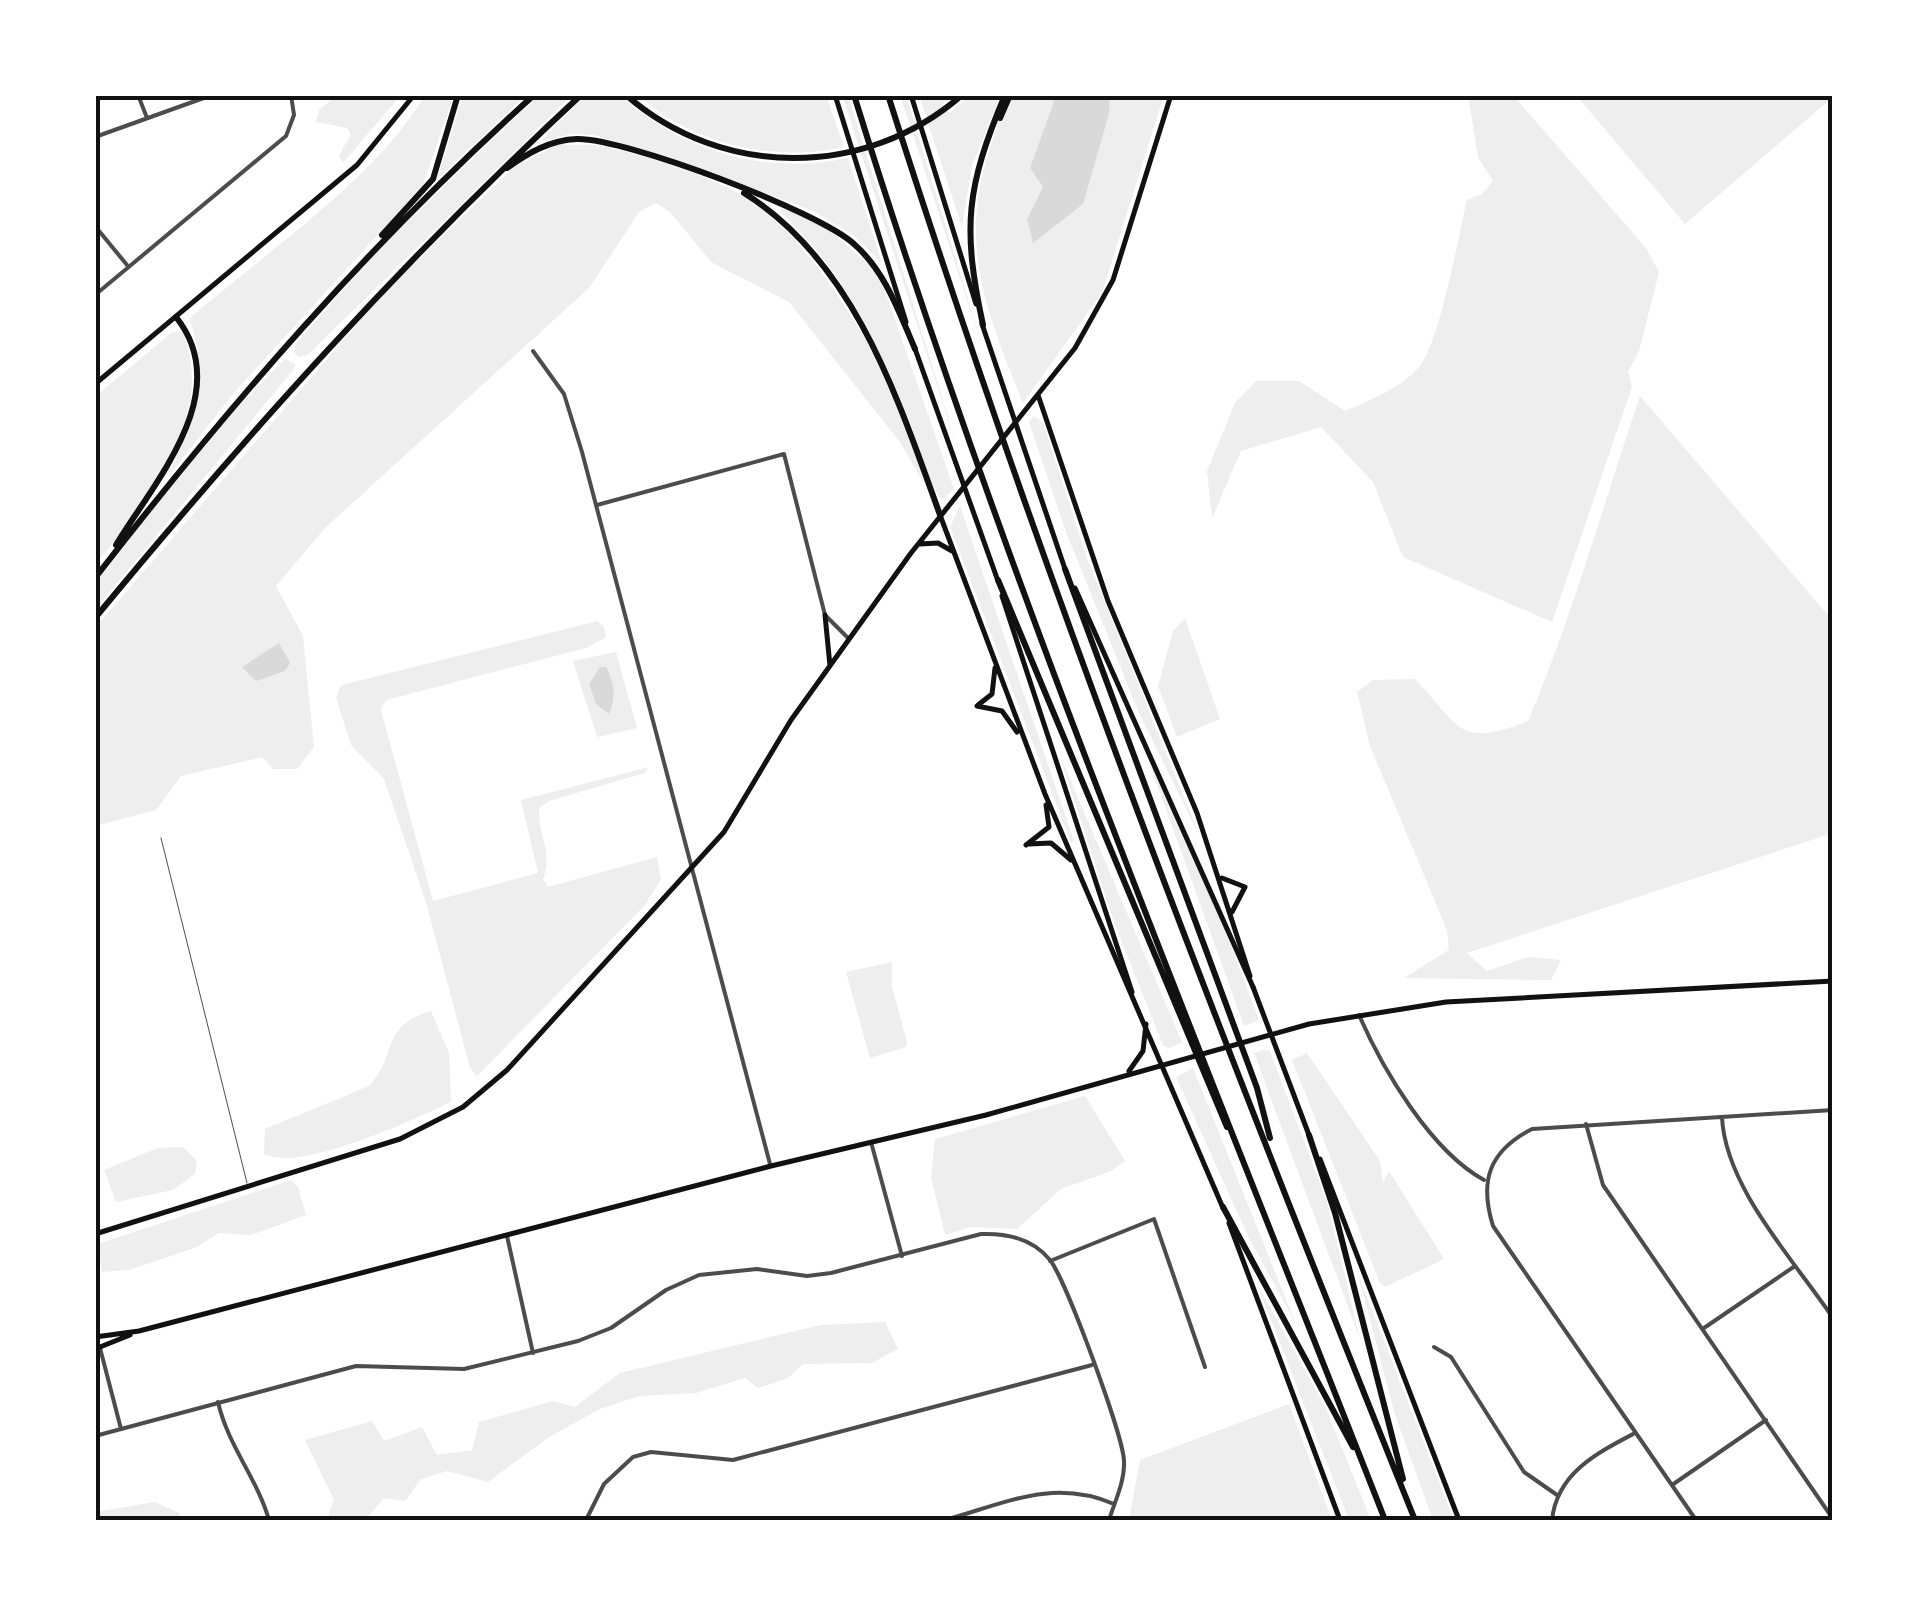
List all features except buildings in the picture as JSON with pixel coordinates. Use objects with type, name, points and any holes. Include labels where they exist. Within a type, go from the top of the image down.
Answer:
[{"type":"highway","points":[[97,575],[231,407],[433,179],[458,95]]},
{"type":"highway","points":[[364,260],[534,95]]},
{"type":"highway","points":[[95,618],[293,383],[489,180],[580,95]]},
{"type":"highway","points":[[626,95],[666,124],[713,146],[764,157],[825,157],[890,140],[962,95]]},
{"type":"highway","points":[[854,95],[988,496],[1184,1022]]},
{"type":"highway","points":[[888,95],[1012,464],[1243,1078],[1415,1520]]},
{"type":"highway","points":[[983,325],[967,232],[973,182],[1007,95]]},
{"type":"highway","points":[[489,180],[537,149],[576,139],[608,143],[726,182],[804,213],[855,244],[884,281],[915,349]]},
{"type":"highway","points":[[726,182],[794,230],[831,274],[886,377],[940,515]]},
{"type":"highway","points":[[97,575],[162,480],[184,431],[196,357],[191,337],[176,317]]},
{"type":"highway","points":[[1065,569],[1252,1075],[1276,1164]]},
{"type":"highway","points":[[998,580],[1250,1173],[1385,1520]]},
{"type":"highway","points":[[1309,1135],[1332,1203],[1407,1500]]},
{"type":"highway","points":[[1223,1207],[1306,1355],[1337,1424],[1360,1456]]},
{"type":"main road","points":[[95,384],[357,165],[414,95]]},
{"type":"main road","points":[[836,95],[915,349],[998,580],[1016,648],[1132,992]]},
{"type":"main road","points":[[911,95],[1065,569],[1253,987],[1460,1520]]},
{"type":"main road","points":[[95,1234],[400,1140],[464,1107],[507,1070],[694,867],[741,808],[784,732],[917,544],[1088,329],[1114,280],[1171,95]]},
{"type":"main road","points":[[1038,395],[1108,601],[1183,776],[1253,987]]},
{"type":"main road","points":[[940,515],[1044,794],[1223,1207],[1340,1520]]},
{"type":"main road","points":[[917,544],[934,542],[952,551]]},
{"type":"main road","points":[[825,615],[830,666]]},
{"type":"main road","points":[[995,666],[993,691],[978,706],[1002,710],[1026,747]]},
{"type":"main road","points":[[1044,794],[1049,827],[1026,844],[1051,843],[1074,864]]},
{"type":"main road","points":[[1218,876],[1245,887],[1232,915]]},
{"type":"main road","points":[[95,1337],[132,1333],[771,1166],[986,1115],[1270,1033],[1446,1002],[1833,981]]},
{"type":"main road","points":[[1127,1073],[1143,1051],[1146,1024]]},
{"type":"main road","points":[[97,1349],[132,1333]]},
{"type":"street","points":[[138,95],[147,118]]},
{"type":"street","points":[[95,137],[212,95]]},
{"type":"street","points":[[95,295],[286,136],[294,115],[291,95]]},
{"type":"street","points":[[95,226],[128,266]]},
{"type":"street","points":[[533,352],[564,394],[598,505],[771,1166]]},
{"type":"street","points":[[598,505],[784,454],[825,615],[850,639]]},
{"type":"street","points":[[1359,1015],[1371,1043],[1429,1130],[1462,1168],[1484,1180]]},
{"type":"street","points":[[1696,1520],[1494,1226],[1484,1180],[1499,1152],[1512,1139],[1532,1129],[1833,1110]]},
{"type":"street","points":[[1722,1117],[1723,1142],[1736,1175],[1833,1318]]},
{"type":"street","points":[[1586,1124],[1603,1185],[1833,1519]]},
{"type":"street","points":[[871,1142],[902,1256]]},
{"type":"street","points":[[1050,1260],[1154,1219],[1205,1366]]},
{"type":"street","points":[[95,1436],[356,1366],[464,1369],[598,1335],[700,1274],[757,1269],[806,1276],[854,1270],[981,1234],[1002,1233],[1020,1239],[1050,1260],[1092,1365],[1122,1446],[1122,1482],[1109,1520]]},
{"type":"street","points":[[507,1236],[533,1352]]},
{"type":"street","points":[[1704,1328],[1796,1264]]},
{"type":"street","points":[[1434,1347],[1451,1356],[1524,1472],[1557,1495]]},
{"type":"street","points":[[97,1349],[121,1429]]},
{"type":"street","points":[[586,1520],[604,1484],[633,1457],[650,1452],[733,1460],[1092,1365]]},
{"type":"street","points":[[218,1402],[235,1454],[258,1488],[270,1520]]},
{"type":"street","points":[[1672,1485],[1766,1420]]},
{"type":"street","points":[[1552,1520],[1557,1495],[1586,1462],[1636,1432]]},
{"type":"street","points":[[945,1520],[1060,1490],[1083,1491],[1114,1504]]},
{"type":"lane","points":[[161,838],[248,1186]]},
{"type":"shaded area","points":[[337,95],[401,95],[343,163],[339,156],[351,134],[347,128],[316,122],[319,110]]},
{"type":"shaded area","points":[[425,95],[454,95],[423,185],[233,394],[168,477],[196,399],[198,360],[189,319],[349,185],[404,126]]},
{"type":"shaded area","points":[[463,95],[526,95],[434,182],[439,173]]},
{"type":"shaded area","points":[[539,95],[572,95],[309,354],[299,357],[294,352],[295,345],[377,251]]},
{"type":"shaded area","points":[[586,95],[620,95],[670,131],[726,154],[786,164],[848,158],[882,263],[853,235],[811,210],[663,155],[594,135],[572,134],[541,141]]},
{"type":"shaded area","points":[[638,95],[826,95],[844,147],[789,153],[734,145],[683,126]]},
{"type":"shaded area","points":[[842,95],[848,95],[964,468]]},
{"type":"shaded area","points":[[900,95],[906,95],[984,352]]},
{"type":"shaded area","points":[[919,95],[952,95],[943,104],[950,113],[970,95],[1001,95],[972,166],[962,227]]},
{"type":"shaded area","points":[[1010,95],[1164,95],[1102,293],[1023,403],[992,320],[977,250],[976,215],[982,179]]},
{"type":"shaded area","points":[[1110,95],[1109,114],[1083,204],[1033,243],[1027,219],[1043,187],[1030,168],[1056,96]]},
{"type":"shaded area","points":[[1468,95],[1513,95],[1646,248],[1659,272],[1639,351],[1628,372],[1632,387],[1552,622],[1403,557],[1373,482],[1321,427],[1241,451],[1212,518],[1207,471],[1235,403],[1256,381],[1299,381],[1345,411],[1394,388],[1419,367],[1427,354],[1441,313],[1467,200],[1482,194],[1493,181],[1478,157]]},
{"type":"shaded area","points":[[1576,95],[1833,95],[1833,97],[1685,224]]},
{"type":"shaded area","points":[[560,143],[597,145],[664,163],[729,188],[761,208],[793,238],[851,316],[897,403],[923,482],[900,442],[789,302],[711,262],[670,212],[656,203],[639,212],[589,288],[325,528],[276,586],[303,636],[314,747],[297,769],[273,769],[262,757],[181,776],[156,810],[95,826],[95,628],[384,293],[513,168]]},
{"type":"shaded area","points":[[782,208],[825,227],[871,266],[885,291],[954,489],[942,500],[869,332],[838,280],[780,212]]},
{"type":"shaded area","points":[[182,331],[191,362],[191,394],[184,425],[154,486],[95,565],[95,397],[171,333]]},
{"type":"shaded area","points":[[285,359],[295,364],[294,369],[95,610],[95,585],[139,526],[229,416]]},
{"type":"shaded area","points":[[1640,396],[1833,621],[1833,833],[1467,953],[1487,971],[1528,957],[1561,960],[1551,980],[1404,978],[1449,950],[1447,930],[1370,746],[1357,692],[1373,680],[1415,679],[1462,729],[1487,733],[1528,721],[1573,600]]},
{"type":"shaded area","points":[[1034,416],[1043,422],[1087,558],[1201,839],[1138,711],[1066,532],[1029,422]]},
{"type":"shaded area","points":[[960,506],[1074,841],[1071,843],[950,527]]},
{"type":"shaded area","points":[[1185,618],[1220,719],[1177,737],[1158,686],[1173,631]]},
{"type":"shaded area","points":[[597,621],[604,627],[606,637],[586,648],[386,700],[381,710],[433,901],[538,873],[521,800],[649,767],[645,773],[549,801],[539,808],[546,852],[543,879],[548,887],[657,857],[661,879],[645,905],[477,1076],[470,1068],[427,906],[384,779],[351,745],[336,698],[341,685]]},
{"type":"shaded area","points":[[279,643],[290,663],[285,671],[256,681],[242,667]]},
{"type":"shaded area","points":[[616,652],[637,728],[597,737],[573,661]]},
{"type":"shaded area","points":[[600,667],[606,667],[613,685],[609,714],[596,704],[589,684]]},
{"type":"shaded area","points":[[1141,740],[1224,927],[1259,1020],[1244,1026]]},
{"type":"shaded area","points":[[1058,751],[1182,1042],[1169,1048],[1163,1045],[1114,922]]},
{"type":"shaded area","points":[[892,962],[892,986],[906,1047],[870,1058],[846,972]]},
{"type":"shaded area","points":[[431,1011],[449,1053],[451,1102],[358,1142],[303,1156],[281,1158],[264,1154],[265,1129],[369,1086],[384,1064],[396,1033],[415,1017]]},
{"type":"shaded area","points":[[1270,1051],[1327,1202],[1360,1339],[1254,1053]]},
{"type":"shaded area","points":[[1307,1053],[1380,1161],[1383,1183],[1389,1171],[1444,1259],[1385,1287],[1380,1283],[1292,1060]]},
{"type":"shaded area","points":[[1193,1068],[1296,1324],[1249,1238],[1176,1077]]},
{"type":"shaded area","points":[[1085,1096],[1125,1161],[1111,1171],[1061,1189],[1017,1229],[971,1227],[945,1235],[931,1178],[935,1139]]},
{"type":"shaded area","points":[[183,1147],[197,1161],[195,1174],[173,1190],[116,1202],[104,1170],[158,1148]]},
{"type":"shaded area","points":[[291,1180],[298,1187],[306,1215],[251,1235],[219,1233],[197,1247],[129,1270],[102,1272],[98,1244]]},
{"type":"shaded area","points":[[1358,1274],[1454,1520],[1433,1520],[1395,1415]]},
{"type":"shaded area","points":[[1256,1282],[1326,1408],[1371,1520],[1349,1520]]},
{"type":"shaded area","points":[[885,1322],[898,1349],[872,1363],[803,1364],[788,1378],[758,1388],[745,1378],[696,1393],[639,1396],[600,1409],[549,1437],[488,1482],[447,1471],[421,1479],[405,1501],[384,1498],[365,1520],[327,1520],[334,1500],[305,1440],[372,1421],[384,1441],[422,1427],[437,1455],[472,1450],[479,1422],[553,1401],[575,1407],[620,1373],[821,1325]]},
{"type":"shaded area","points":[[1289,1404],[1332,1520],[1129,1520],[1140,1460]]},
{"type":"shaded area","points":[[155,1502],[179,1513],[182,1520],[95,1520],[95,1512]]}]
